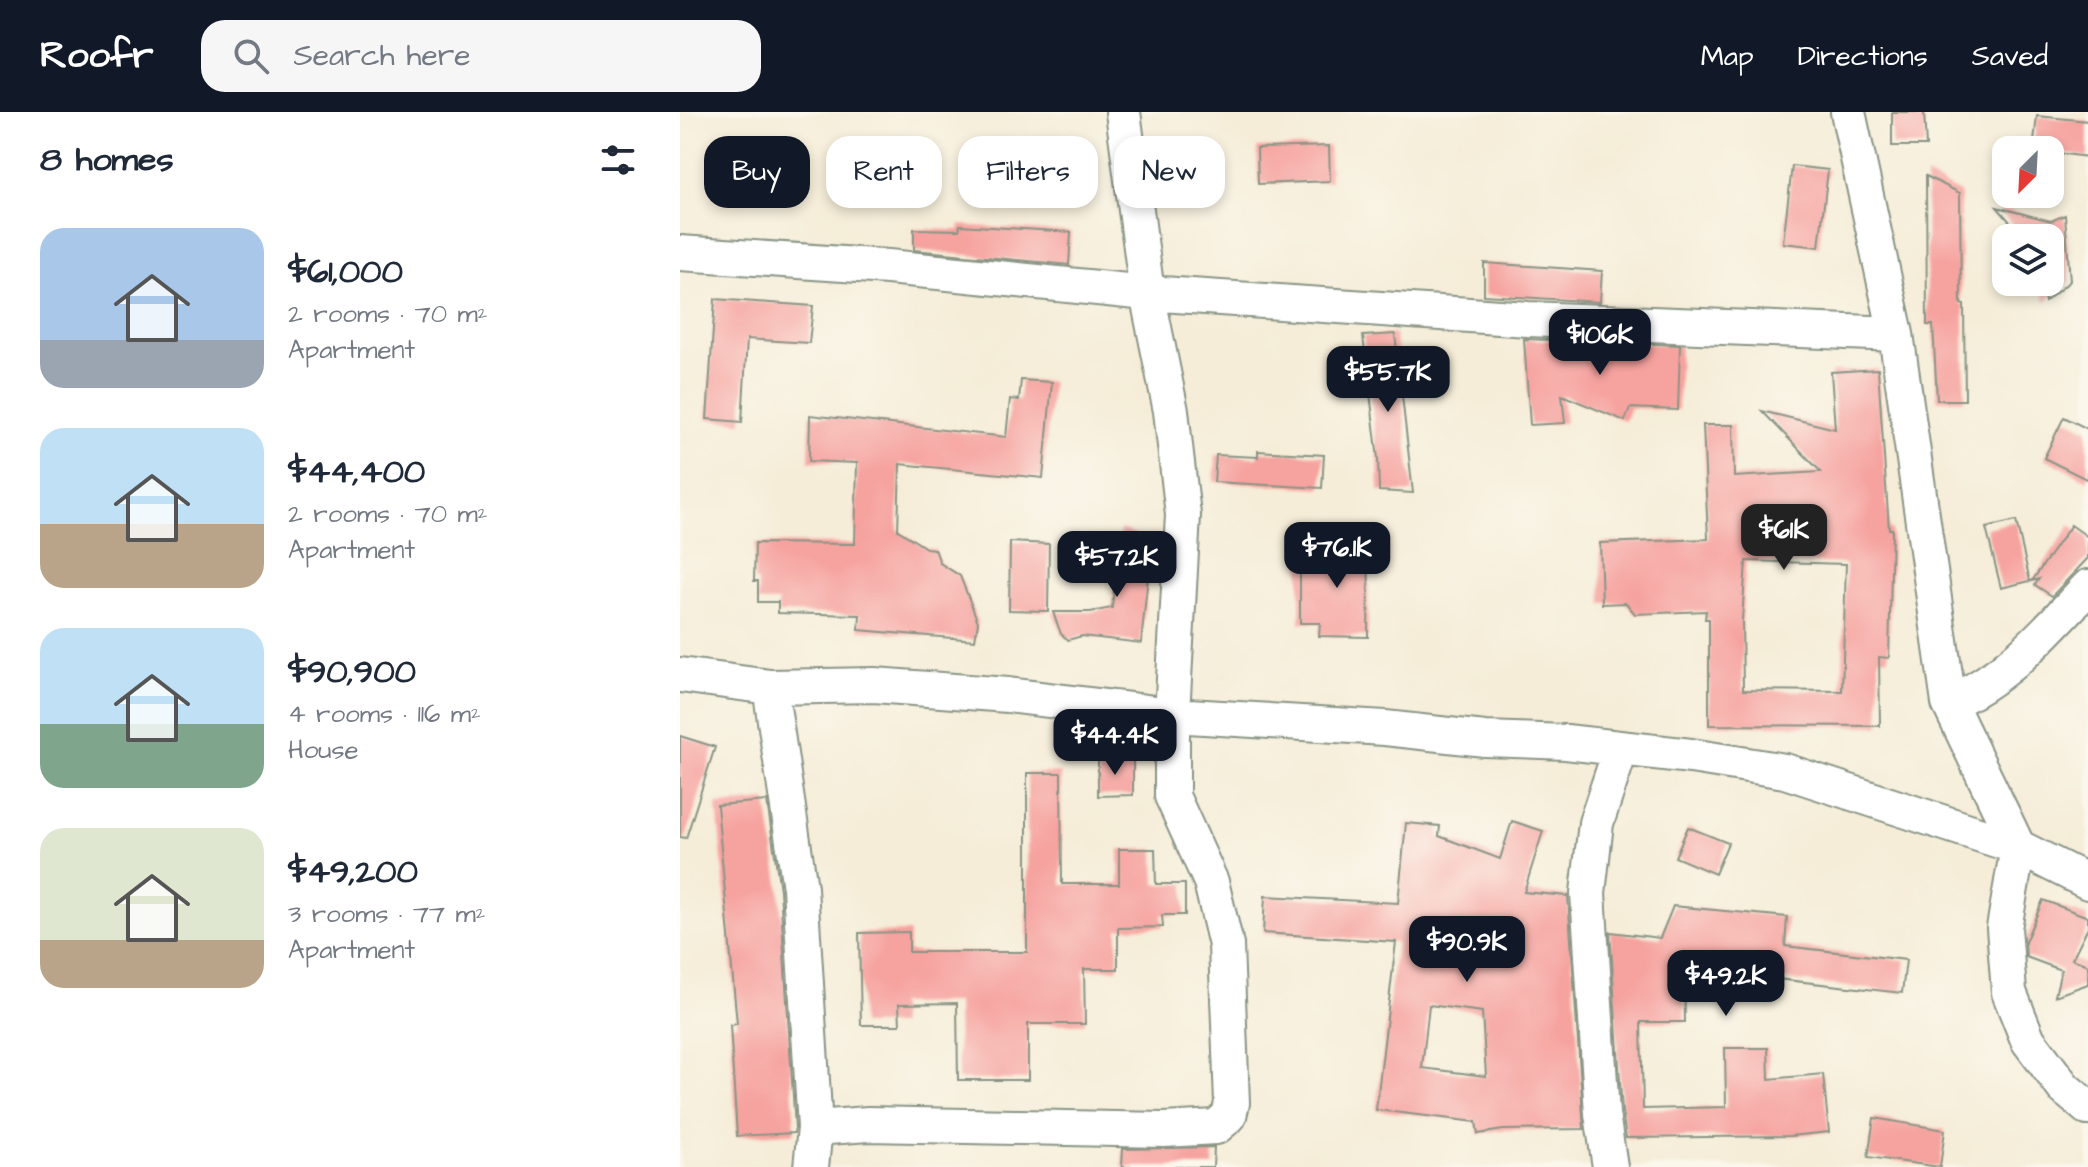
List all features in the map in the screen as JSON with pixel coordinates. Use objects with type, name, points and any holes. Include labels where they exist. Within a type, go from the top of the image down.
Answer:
[{"type":"street","points":[[815,1128],[868,1124],[1164,1130],[1216,1127],[1229,1116],[1232,1103],[1226,945],[1211,882],[1172,796],[1172,715],[1183,515],[1171,411],[1147,293],[1123,112]]},
{"type":"street","points":[[1848,112],[1896,334],[1949,703],[2018,847],[2004,928],[2009,992],[2028,1040],[2064,1088],[2088,1108]]},
{"type":"street","points":[[680,253],[888,267],[1147,293],[1528,319],[1896,334]]},
{"type":"street","points":[[1949,703],[1965,696],[2026,654],[2088,587]]},
{"type":"street","points":[[680,675],[770,687],[874,685],[1008,695],[1172,715],[1370,727],[1485,739],[1566,742],[1785,771],[2018,847],[2088,882]]},
{"type":"street","points":[[770,687],[800,888],[815,1128],[811,1167]]},
{"type":"street","points":[[1610,1167],[1602,1114],[1588,893],[1596,823],[1621,748]]},
{"type":"building","points":[[1892,112],[1924,112],[1926,146],[1892,146]]},
{"type":"building","points":[[2037,116],[2088,121],[2088,157],[2064,154],[2064,136],[2035,136]]},
{"type":"building","points":[[1329,146],[1330,181],[1258,184],[1257,148]]},
{"type":"building","points":[[1792,166],[1828,170],[1819,247],[1783,243]]},
{"type":"building","points":[[1926,176],[1960,193],[1965,400],[1937,400],[1933,325],[1927,325]]},
{"type":"building","points":[[1998,208],[2051,221],[2065,215],[2070,281],[2064,286],[2064,224],[2012,224]]},
{"type":"building","points":[[960,225],[1071,232],[1069,265],[914,250],[914,229],[959,230]]},
{"type":"building","points":[[1484,263],[1602,271],[1600,302],[1484,295]]},
{"type":"building","points":[[715,299],[813,306],[809,343],[747,339],[742,422],[707,419]]},
{"type":"building","points":[[1395,334],[1413,493],[1379,491],[1363,336]]},
{"type":"building","points":[[1524,339],[1680,345],[1678,410],[1630,408],[1625,421],[1562,395],[1565,423],[1530,425]]},
{"type":"building","points":[[1878,369],[1889,529],[1892,529],[1889,658],[1879,657],[1880,726],[1709,725],[1709,619],[1705,619],[1706,611],[1635,614],[1626,603],[1602,604],[1600,543],[1708,539],[1703,425],[1733,425],[1734,477],[1821,472],[1762,411],[1835,429],[1831,372]],"holes":[[[1746,561],[1846,564],[1842,691],[1743,690],[1742,620]]]},
{"type":"building","points":[[1021,380],[1052,382],[1043,478],[900,464],[898,530],[926,548],[935,549],[940,563],[960,576],[978,622],[975,640],[859,630],[860,615],[778,613],[778,602],[758,602],[758,581],[754,581],[755,543],[855,544],[857,463],[809,461],[810,415],[1006,437],[1010,399],[1019,400]]},
{"type":"building","points":[[2064,417],[2088,429],[2088,480],[2044,458]]},
{"type":"building","points":[[1258,451],[1324,455],[1322,488],[1214,482],[1216,455],[1258,457]]},
{"type":"building","points":[[2016,521],[2030,581],[2001,588],[1986,528]]},
{"type":"building","points":[[2071,525],[2088,537],[2088,558],[2052,596],[2035,585],[2039,579],[2032,581]]},
{"type":"building","points":[[1120,529],[1153,540],[1142,575],[1148,576],[1141,643],[1082,636],[1068,640],[1061,634],[1053,612],[1090,612],[1112,608]]},
{"type":"building","points":[[1333,538],[1369,538],[1368,637],[1319,636],[1320,623],[1300,623],[1300,557],[1333,558]]},
{"type":"building","points":[[1010,542],[1049,544],[1048,611],[1009,610]]},
{"type":"building","points":[[680,736],[715,747],[686,838],[680,837]]},
{"type":"building","points":[[1098,758],[1133,758],[1133,795],[1098,796]]},
{"type":"building","points":[[1027,773],[1061,773],[1062,884],[1119,884],[1119,849],[1155,849],[1156,884],[1185,884],[1185,915],[1162,915],[1163,927],[1118,928],[1118,969],[1084,969],[1085,1024],[1028,1024],[1028,1080],[958,1080],[957,1003],[899,1004],[900,1025],[861,1025],[859,933],[909,932],[909,952],[1027,952]]},
{"type":"building","points":[[767,801],[780,890],[795,1128],[794,1133],[737,1136],[730,1025],[737,1024],[717,805]]},
{"type":"building","points":[[1512,821],[1543,831],[1524,892],[1568,896],[1584,1129],[1503,1130],[1478,1134],[1476,1122],[1376,1110],[1396,942],[1263,933],[1265,896],[1398,903],[1406,823],[1440,826],[1439,836],[1500,859]],"holes":[[[1429,1005],[1482,1012],[1486,1076],[1422,1068]]]},
{"type":"building","points":[[1688,827],[1728,843],[1715,874],[1675,857]]},
{"type":"building","points":[[2043,900],[2088,917],[2088,927],[2072,959],[2088,965],[2088,984],[2055,996],[2061,970],[2026,957],[2025,942]]},
{"type":"building","points":[[1673,906],[1787,917],[1785,946],[1906,960],[1902,993],[1759,977],[1759,981],[1684,973],[1685,1022],[1641,1022],[1643,1109],[1726,1107],[1725,1048],[1768,1048],[1769,1079],[1823,1074],[1829,1132],[1790,1136],[1626,1138],[1610,932],[1660,938]]},
{"type":"building","points":[[1874,1118],[1945,1130],[1940,1167],[1868,1157]]},
{"type":"building","points":[[1214,1147],[1213,1167],[1122,1167],[1123,1149]]}]
